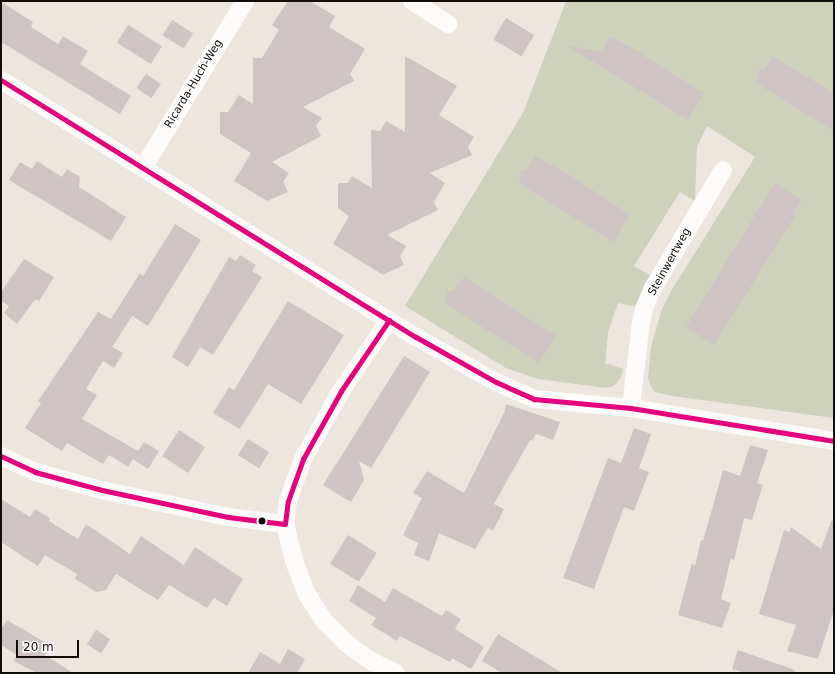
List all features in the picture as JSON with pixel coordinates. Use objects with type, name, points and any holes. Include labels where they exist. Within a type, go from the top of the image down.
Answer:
[{"type":"street","name":"Ricarda-Huch-Weg","points":[[143,168],[245,1]]},
{"type":"street","points":[[412,1],[448,24]]},
{"type":"street","points":[[1,80],[389,320],[477,372],[534,399],[631,408],[834,441]]},
{"type":"street","name":"Steinwertweg","points":[[631,408],[640,328],[644,309],[653,288],[723,170]]},
{"type":"street","points":[[389,320],[341,392],[303,458],[288,501],[285,524],[294,560],[306,593],[324,622],[346,643],[371,661],[396,673]]},
{"type":"street","points":[[1,456],[35,472],[102,490],[233,518],[285,524]]},
{"type":"green space","points":[[566,1],[834,1],[834,418],[672,396],[655,392],[651,387],[648,378],[651,347],[661,311],[671,291],[755,157],[707,126],[697,147],[695,201],[680,192],[634,266],[650,275],[636,307],[618,303],[608,332],[605,363],[623,369],[621,378],[614,386],[606,388],[538,379],[506,368],[405,306],[523,113]]},
{"type":"building","points":[[288,1],[310,1],[335,16],[329,27],[365,49],[350,74],[354,81],[303,107],[322,118],[316,126],[321,136],[272,162],[289,173],[283,182],[288,192],[267,201],[234,181],[251,153],[220,134],[220,112],[228,112],[239,95],[253,104],[253,58],[262,58],[279,30],[272,25]]},
{"type":"building","points":[[1,2],[33,22],[31,27],[58,44],[63,36],[88,51],[80,64],[131,96],[120,114],[1,42]]},
{"type":"building","points":[[506,18],[534,35],[521,56],[493,39]]},
{"type":"building","points":[[172,20],[193,33],[184,49],[162,35]]},
{"type":"building","points":[[128,25],[162,46],[151,64],[117,43]]},
{"type":"building","points":[[610,36],[644,54],[644,56],[704,93],[688,120],[567,46],[601,51]]},
{"type":"building","points":[[405,56],[457,86],[439,115],[474,137],[468,147],[472,155],[430,173],[445,183],[434,202],[438,210],[387,235],[406,246],[400,256],[404,265],[383,275],[333,244],[349,216],[338,208],[338,185],[339,183],[348,183],[352,176],[372,188],[371,130],[380,131],[386,121],[405,132]]},
{"type":"building","points":[[772,56],[834,93],[834,131],[756,83],[759,69],[764,71]]},
{"type":"building","points":[[146,74],[161,84],[151,98],[136,88]]},
{"type":"building","points":[[535,156],[570,175],[630,215],[613,242],[519,183],[521,170],[526,170]]},
{"type":"building","points":[[37,161],[62,177],[67,169],[80,177],[79,187],[126,217],[111,241],[9,180],[20,162],[32,169]]},
{"type":"building","points":[[775,183],[802,200],[794,212],[796,214],[714,345],[686,327]]},
{"type":"building","points":[[175,224],[201,240],[148,326],[132,316],[112,347],[123,353],[114,368],[103,361],[86,389],[97,395],[82,419],[138,451],[144,442],[159,451],[148,469],[133,459],[128,467],[109,455],[103,464],[67,443],[62,451],[25,428],[41,403],[38,401],[98,312],[111,319],[140,273],[143,276]]},
{"type":"building","points":[[240,255],[256,265],[252,271],[262,277],[213,355],[200,347],[188,367],[172,357],[229,257],[236,261]]},
{"type":"building","points":[[24,259],[54,277],[39,301],[36,299],[32,303],[17,324],[4,313],[9,306],[1,301],[1,292]]},
{"type":"building","points":[[464,277],[556,336],[539,363],[446,304],[447,291],[453,291]]},
{"type":"building","points":[[288,301],[344,335],[301,404],[268,384],[240,429],[213,413],[229,387],[234,390]]},
{"type":"building","points":[[404,356],[430,372],[371,468],[359,461],[364,480],[351,502],[323,485]]},
{"type":"building","points":[[506,404],[560,422],[553,440],[536,434],[532,441],[530,440],[494,504],[504,509],[493,531],[488,528],[475,549],[439,533],[429,561],[414,555],[418,543],[403,535],[422,498],[413,493],[427,471],[464,493],[504,413]]},
{"type":"building","points":[[634,428],[651,434],[639,468],[649,472],[634,511],[624,507],[594,589],[563,578],[608,458],[621,463]]},
{"type":"building","points":[[179,430],[205,447],[188,473],[162,456]]},
{"type":"building","points":[[248,439],[269,452],[259,468],[238,455]]},
{"type":"building","points":[[750,445],[768,450],[757,483],[763,485],[752,520],[744,518],[734,560],[731,558],[721,599],[731,603],[722,628],[678,615],[692,563],[695,566],[701,540],[703,541],[723,470],[740,476]]},
{"type":"building","points":[[1,499],[30,517],[35,509],[50,518],[49,521],[78,539],[86,524],[130,554],[141,536],[184,565],[195,547],[243,579],[227,606],[214,598],[207,608],[169,585],[158,600],[116,574],[106,590],[96,592],[75,579],[77,574],[45,555],[38,566],[1,542]]},
{"type":"building","points":[[831,521],[834,521],[834,610],[818,659],[787,651],[796,625],[759,614],[784,530],[789,532],[791,527],[821,549]]},
{"type":"building","points":[[348,535],[377,553],[359,582],[330,564]]},
{"type":"building","points":[[358,585],[385,602],[393,588],[442,616],[446,610],[461,619],[455,629],[484,647],[471,669],[452,658],[450,662],[400,636],[397,641],[371,625],[376,618],[349,601]]},
{"type":"building","points":[[7,620],[51,646],[45,655],[73,673],[37,673],[13,661],[17,655],[1,645],[1,629]]},
{"type":"building","points":[[96,630],[110,639],[101,654],[87,644]]},
{"type":"building","points":[[498,634],[562,673],[502,673],[482,661]]},
{"type":"building","points":[[288,649],[305,659],[297,673],[248,673],[260,652],[280,664]]},
{"type":"building","points":[[738,650],[795,670],[795,673],[744,673],[732,669]]},
{"type":"transit line","points":[[1,80],[416,337],[496,382],[534,399],[631,408],[834,441]]},
{"type":"transit line","points":[[1,456],[35,472],[102,490],[228,517],[285,524],[288,501],[303,459],[341,391],[389,320]]}]
